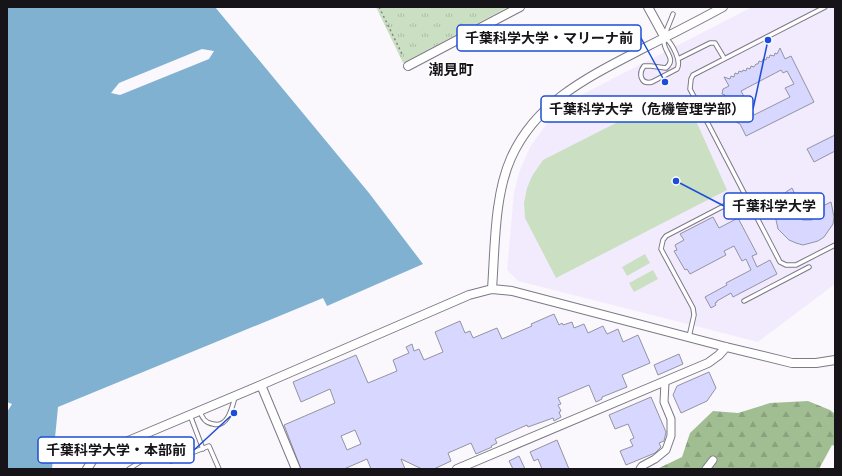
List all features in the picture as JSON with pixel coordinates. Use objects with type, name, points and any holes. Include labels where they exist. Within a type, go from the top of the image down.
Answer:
[{"type":"street","points":[[408,66],[520,7]]},
{"type":"street","points":[[648,7],[665,38]]},
{"type":"street","points":[[492,290],[496,223],[501,191],[510,159],[526,130],[557,98],[580,82],[723,7]]},
{"type":"street","points":[[88,469],[94,458],[102,452],[236,396],[469,295],[492,290],[512,291],[726,347],[792,362],[816,363],[835,360]]},
{"type":"street","points":[[457,469],[708,363],[719,355],[726,347]]},
{"type":"street","points":[[640,469],[642,466],[666,450],[671,436],[671,420],[664,402],[665,382]]},
{"type":"street","points":[[261,385],[296,469]]},
{"type":"street","points":[[706,469],[713,460]]},
{"type":"lane","points":[[825,7],[693,75],[690,89],[780,262],[786,265],[796,265],[835,244]]},
{"type":"lane","points":[[665,38],[670,42],[678,59],[678,69],[649,83],[641,79],[640,72],[644,66],[666,68],[670,62],[671,58],[664,44],[665,38],[673,14]]},
{"type":"lane","points":[[678,59],[710,43],[716,43],[724,58]]},
{"type":"lane","points":[[689,337],[694,315],[693,308],[661,249],[662,240],[666,236],[745,195]]},
{"type":"lane","points":[[744,301],[809,267]]},
{"type":"lane","points":[[200,411],[202,418],[207,423],[217,425],[222,424],[231,411],[236,396]]},
{"type":"lane","points":[[190,415],[203,448]]},
{"type":"lane","points":[[129,469],[146,458],[167,452],[171,461],[210,446],[219,469]]},
{"type":"path","points":[[379,7],[403,56]]},
{"type":"shaded area","points":[[752,7],[835,7],[835,284],[758,342],[518,281],[507,270],[514,192],[520,170],[530,147],[545,126],[561,109],[585,93]]},
{"type":"green space","points":[[376,7],[508,7],[403,63]]},
{"type":"green space","points":[[669,96],[678,101],[688,103],[727,190],[556,278],[525,218],[524,203],[527,188],[532,176],[543,160]]},
{"type":"green space","points":[[645,254],[650,263],[627,276],[622,267]]},
{"type":"green space","points":[[653,270],[658,279],[634,292],[629,283]]},
{"type":"green space","points":[[808,401],[830,410],[835,414],[835,446],[832,445],[819,469],[657,469],[682,457],[690,433],[713,411],[738,413],[770,403]]},
{"type":"water","points":[[7,7],[215,7],[369,193],[423,264],[327,306],[323,298],[58,407],[52,469],[7,469],[7,412],[12,404],[7,402]]},
{"type":"pier","points":[[202,49],[214,51],[209,59],[120,95],[111,93],[119,83]]},
{"type":"building","points":[[780,48],[785,59],[791,56],[814,102],[746,136],[740,124],[736,122],[737,119],[734,118],[735,116],[732,114],[733,111],[730,110],[731,107],[728,106],[729,103],[726,102],[727,100],[724,98],[725,95],[722,94],[723,89],[729,86],[724,77],[730,79],[731,76],[734,77],[735,73],[738,74],[739,71],[742,72],[743,70],[746,71],[747,68],[750,69],[751,66],[754,67],[758,64],[759,61],[762,62],[763,59],[766,60],[767,57],[769,58],[770,55],[774,56],[775,53],[777,54]],"holes":[[[781,70],[783,73],[787,71],[794,84],[785,88],[790,97],[754,115],[741,91]]]},
{"type":"building","points":[[835,135],[835,151],[814,162],[807,149]]},
{"type":"building","points":[[792,188],[802,209],[795,215],[803,220],[812,220],[810,212],[831,202],[834,217],[833,224],[824,237],[818,241],[803,245],[796,243],[789,240],[778,229],[775,215],[778,202],[786,192]]},
{"type":"building","points":[[713,217],[719,228],[738,218],[757,254],[752,256],[757,267],[770,260],[777,274],[733,297],[731,293],[717,301],[715,303],[716,305],[711,308],[705,297],[727,285],[726,283],[751,270],[746,259],[742,261],[734,246],[724,251],[726,255],[690,274],[687,269],[685,270],[674,251],[677,250],[675,245],[684,240],[680,234]]},
{"type":"building","points":[[554,314],[559,325],[562,323],[563,325],[572,322],[574,328],[584,324],[588,333],[603,326],[607,334],[618,329],[623,342],[638,335],[650,363],[622,375],[627,387],[602,397],[602,399],[596,402],[589,385],[558,398],[561,404],[558,405],[561,411],[559,412],[561,417],[554,421],[553,418],[528,427],[527,425],[495,439],[497,443],[491,446],[492,447],[476,454],[471,443],[448,453],[451,461],[434,469],[422,469],[401,459],[405,469],[371,469],[367,459],[344,469],[301,469],[284,425],[335,403],[330,389],[301,402],[293,382],[356,355],[368,383],[397,371],[393,360],[409,353],[406,347],[412,344],[414,351],[419,349],[424,360],[443,352],[435,332],[460,321],[465,333],[470,331],[473,338],[497,328],[502,339],[532,326],[531,324]],"holes":[[[355,430],[361,444],[347,450],[341,436]]]},
{"type":"building","points":[[679,354],[683,364],[658,375],[654,365]]},
{"type":"building","points":[[709,372],[716,388],[707,401],[681,413],[673,395],[677,386]]},
{"type":"building","points":[[651,397],[666,432],[664,441],[659,443],[661,447],[655,453],[626,465],[620,451],[633,446],[630,440],[634,438],[628,424],[615,429],[609,415]]},
{"type":"building","points":[[557,440],[569,469],[542,469],[538,459],[534,461],[530,452]]},
{"type":"building","points":[[519,456],[525,469],[513,469],[509,461]]},
{"type":"place","name":"千葉科学大学（危機管理学部）","points":[[768,40]]},
{"type":"place","name":"千葉科学大学・マリーナ前","points":[[665,82]]},
{"type":"place","name":"千葉科学大学","points":[[676,181]]},
{"type":"place","name":"千葉科学大学・本部前","points":[[234,413]]},
{"type":"district","name":"潮見町","points":[[451,69]]}]
